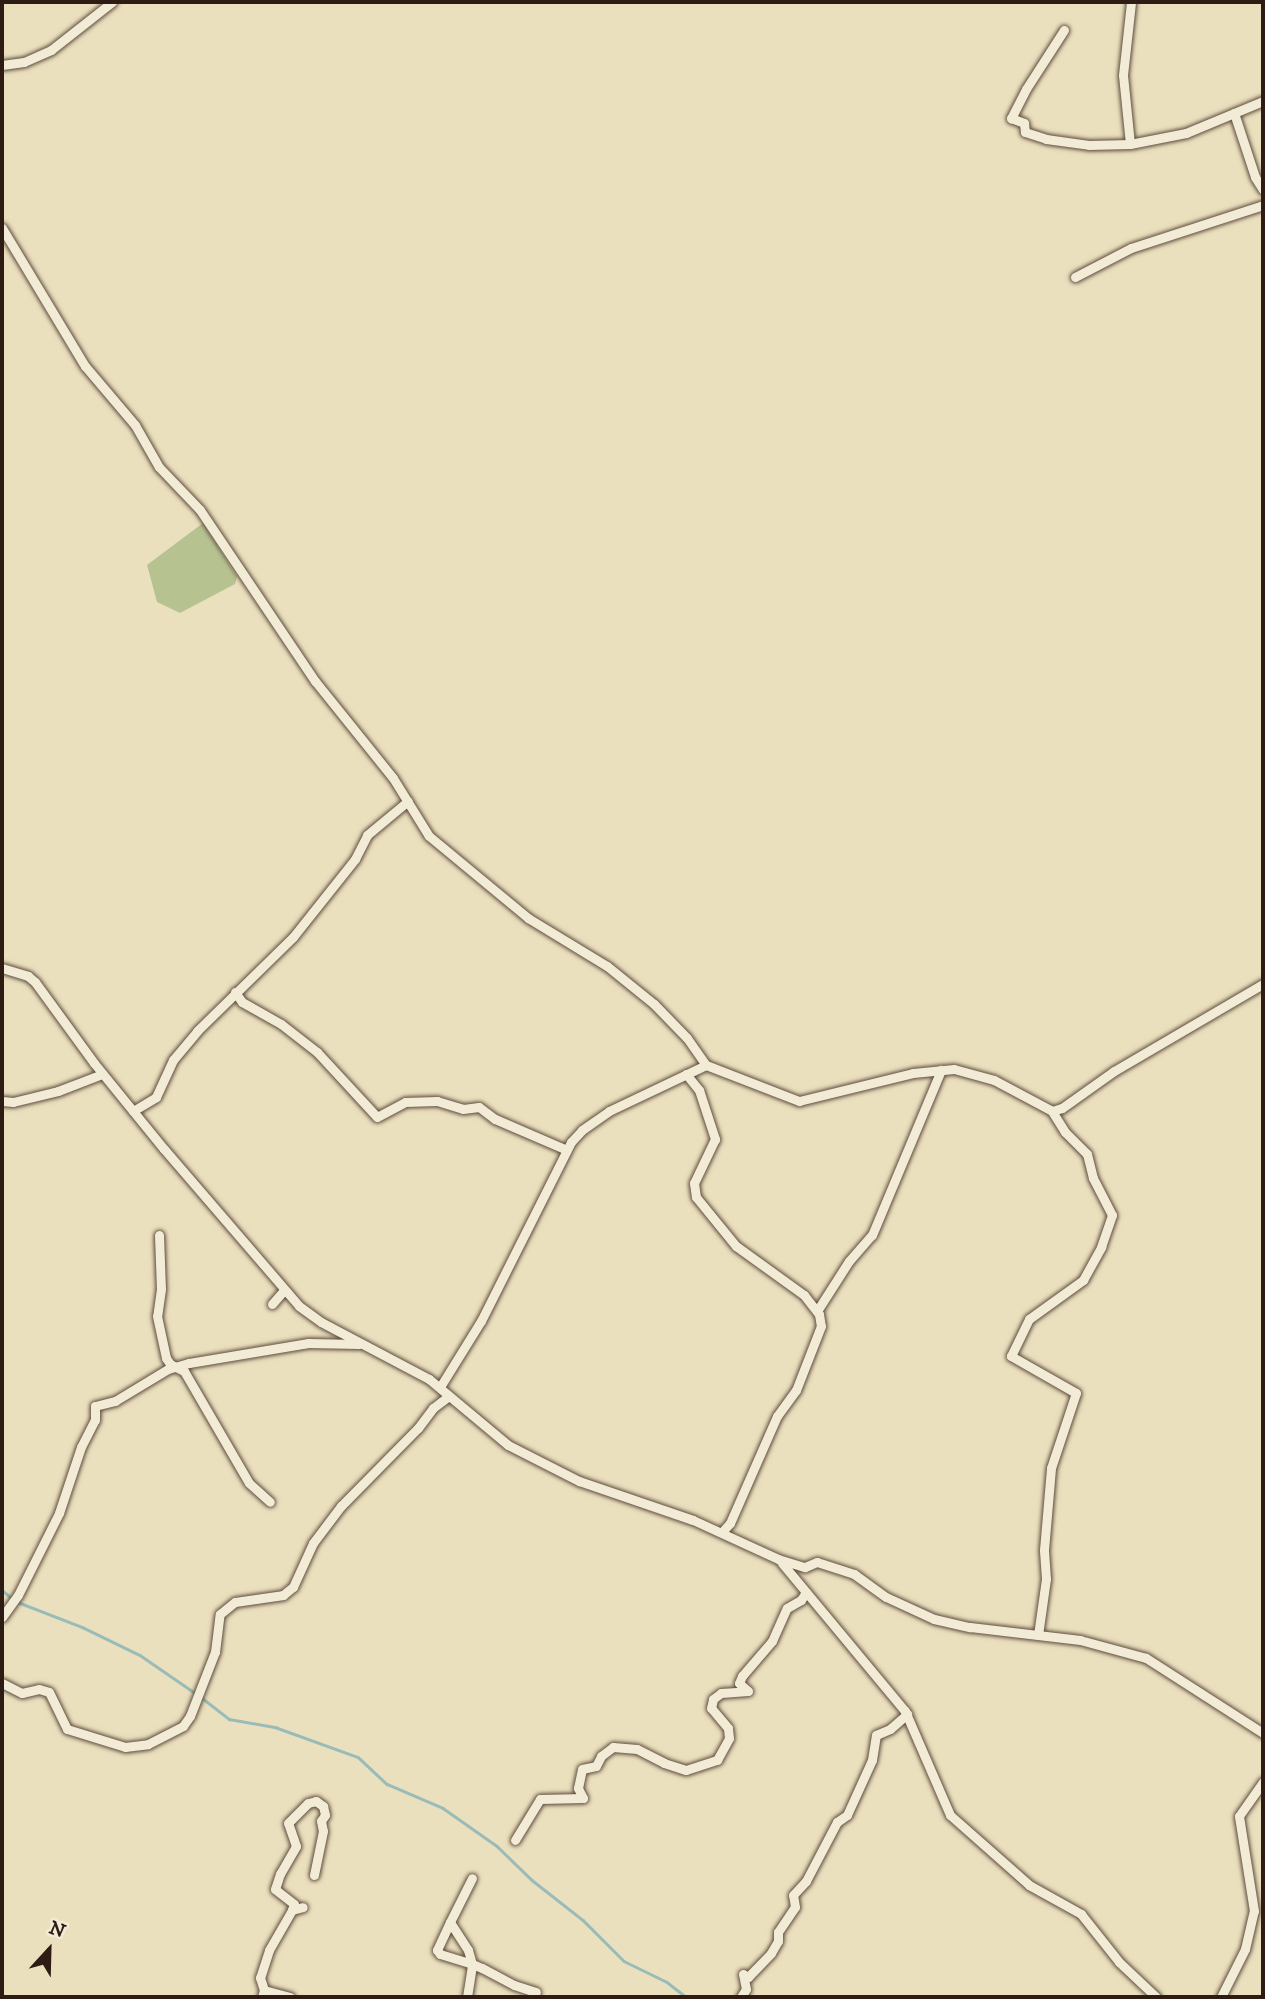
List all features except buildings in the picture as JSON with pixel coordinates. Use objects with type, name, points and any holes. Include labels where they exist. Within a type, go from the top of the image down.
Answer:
[{"type":"street","points":[[2,65],[24,62],[51,50],[112,2]]},
{"type":"street","points":[[1130,144],[1123,75],[1131,2]]},
{"type":"street","points":[[1064,30],[1026,89],[1011,118],[1024,123],[1026,132],[1046,139],[1089,145],[1130,144],[1186,132],[1263,101]]},
{"type":"street","points":[[1234,113],[1255,177],[1263,190]]},
{"type":"street","points":[[1075,277],[1130,248],[1263,205]]},
{"type":"street","points":[[2,228],[85,366],[135,425],[159,467],[200,509],[315,681],[354,726],[408,801],[429,836],[527,918],[607,966],[654,1004],[687,1038],[706,1065],[799,1101],[877,1080],[941,1070],[973,1072],[994,1080],[1052,1111],[1057,1122],[1087,1154],[1093,1178],[1112,1215],[1101,1247],[1083,1280],[1029,1319],[1012,1356],[1076,1393],[1051,1468],[1044,1550],[1046,1579],[1038,1635]]},
{"type":"street","points":[[133,1111],[156,1097],[173,1060],[235,992],[312,915],[355,859],[367,835],[408,801]]},
{"type":"street","points":[[2,968],[28,976],[35,982],[102,1074],[284,1290],[309,1314],[440,1387],[499,1440],[549,1469],[722,1532],[778,1559],[805,1567],[817,1562],[841,1569],[865,1580],[886,1597],[947,1623],[1116,1647],[1146,1658],[1263,1733]]},
{"type":"street","points":[[1052,1111],[1062,1108],[1114,1071],[1263,984]]},
{"type":"street","points":[[235,992],[242,1002],[281,1024],[317,1052],[377,1117],[405,1102],[437,1101],[445,1106],[479,1107],[495,1119],[567,1150]]},
{"type":"street","points":[[440,1387],[491,1304],[567,1150],[582,1130],[598,1116],[706,1065]]},
{"type":"street","points":[[817,1311],[849,1261],[872,1235],[889,1200],[941,1070]]},
{"type":"street","points":[[2,1101],[13,1102],[58,1091],[102,1074]]},
{"type":"street","points":[[686,1074],[699,1090],[715,1139],[694,1182],[696,1197],[736,1245],[804,1294],[817,1311],[821,1326],[796,1390],[777,1416],[730,1523],[722,1532]]},
{"type":"street","points":[[159,1235],[161,1289],[158,1326],[166,1358],[184,1371],[249,1483],[270,1502]]},
{"type":"street","points":[[272,1304],[284,1290]]},
{"type":"street","points":[[2,1617],[12,1606],[59,1513],[81,1447],[94,1420],[95,1406],[116,1401],[174,1366],[308,1343],[364,1345]]},
{"type":"street","points":[[2,1684],[22,1693],[39,1689],[49,1692],[67,1729],[125,1747],[148,1744],[183,1726],[190,1716],[215,1652],[220,1614],[235,1602],[283,1595],[293,1587],[313,1543],[341,1506],[418,1428],[433,1408],[449,1396]]},
{"type":"street","points":[[778,1559],[798,1578],[844,1640],[868,1663],[907,1714],[950,1815],[1029,1885],[1081,1914],[1119,1962],[1156,1997]]},
{"type":"street","points":[[515,1840],[540,1799],[583,1798],[578,1788],[582,1769],[596,1766],[601,1756],[613,1747],[638,1749],[664,1763],[687,1769],[717,1760],[729,1738],[728,1728],[711,1708],[713,1699],[721,1693],[748,1691],[739,1683],[742,1676],[772,1641],[787,1608],[793,1602],[802,1600],[806,1592]]},
{"type":"street","points":[[741,1997],[746,1989],[743,1974],[748,1977],[771,1953],[778,1941],[778,1932],[795,1908],[793,1895],[806,1881],[837,1822],[847,1815],[872,1760],[876,1735],[890,1730],[907,1714]]},
{"type":"street","points":[[1222,1997],[1245,1949],[1254,1911],[1245,1841],[1238,1816],[1263,1782]]},
{"type":"street","points":[[290,1997],[263,1994],[260,1978],[264,1964],[292,1910],[293,1904],[275,1889],[296,1846],[288,1823],[309,1802],[316,1801],[323,1806],[325,1815],[321,1821],[323,1831],[314,1875]]},
{"type":"street","points":[[472,1878],[437,1951],[536,1992]]},
{"type":"street","points":[[292,1910],[303,1907]]},
{"type":"street","points":[[450,1922],[468,1950],[472,1964],[467,1997]]},
{"type":"green space","points":[[203,523],[237,577],[235,584],[180,613],[157,602],[147,565]]},
{"type":"waterway","points":[[2,1590],[15,1601],[82,1627],[140,1655],[195,1693]]},
{"type":"waterway","points":[[201,1697],[229,1719],[275,1727],[358,1757],[387,1784],[443,1808],[497,1846],[532,1880],[583,1920],[624,1961],[667,1982],[686,1997]]}]
